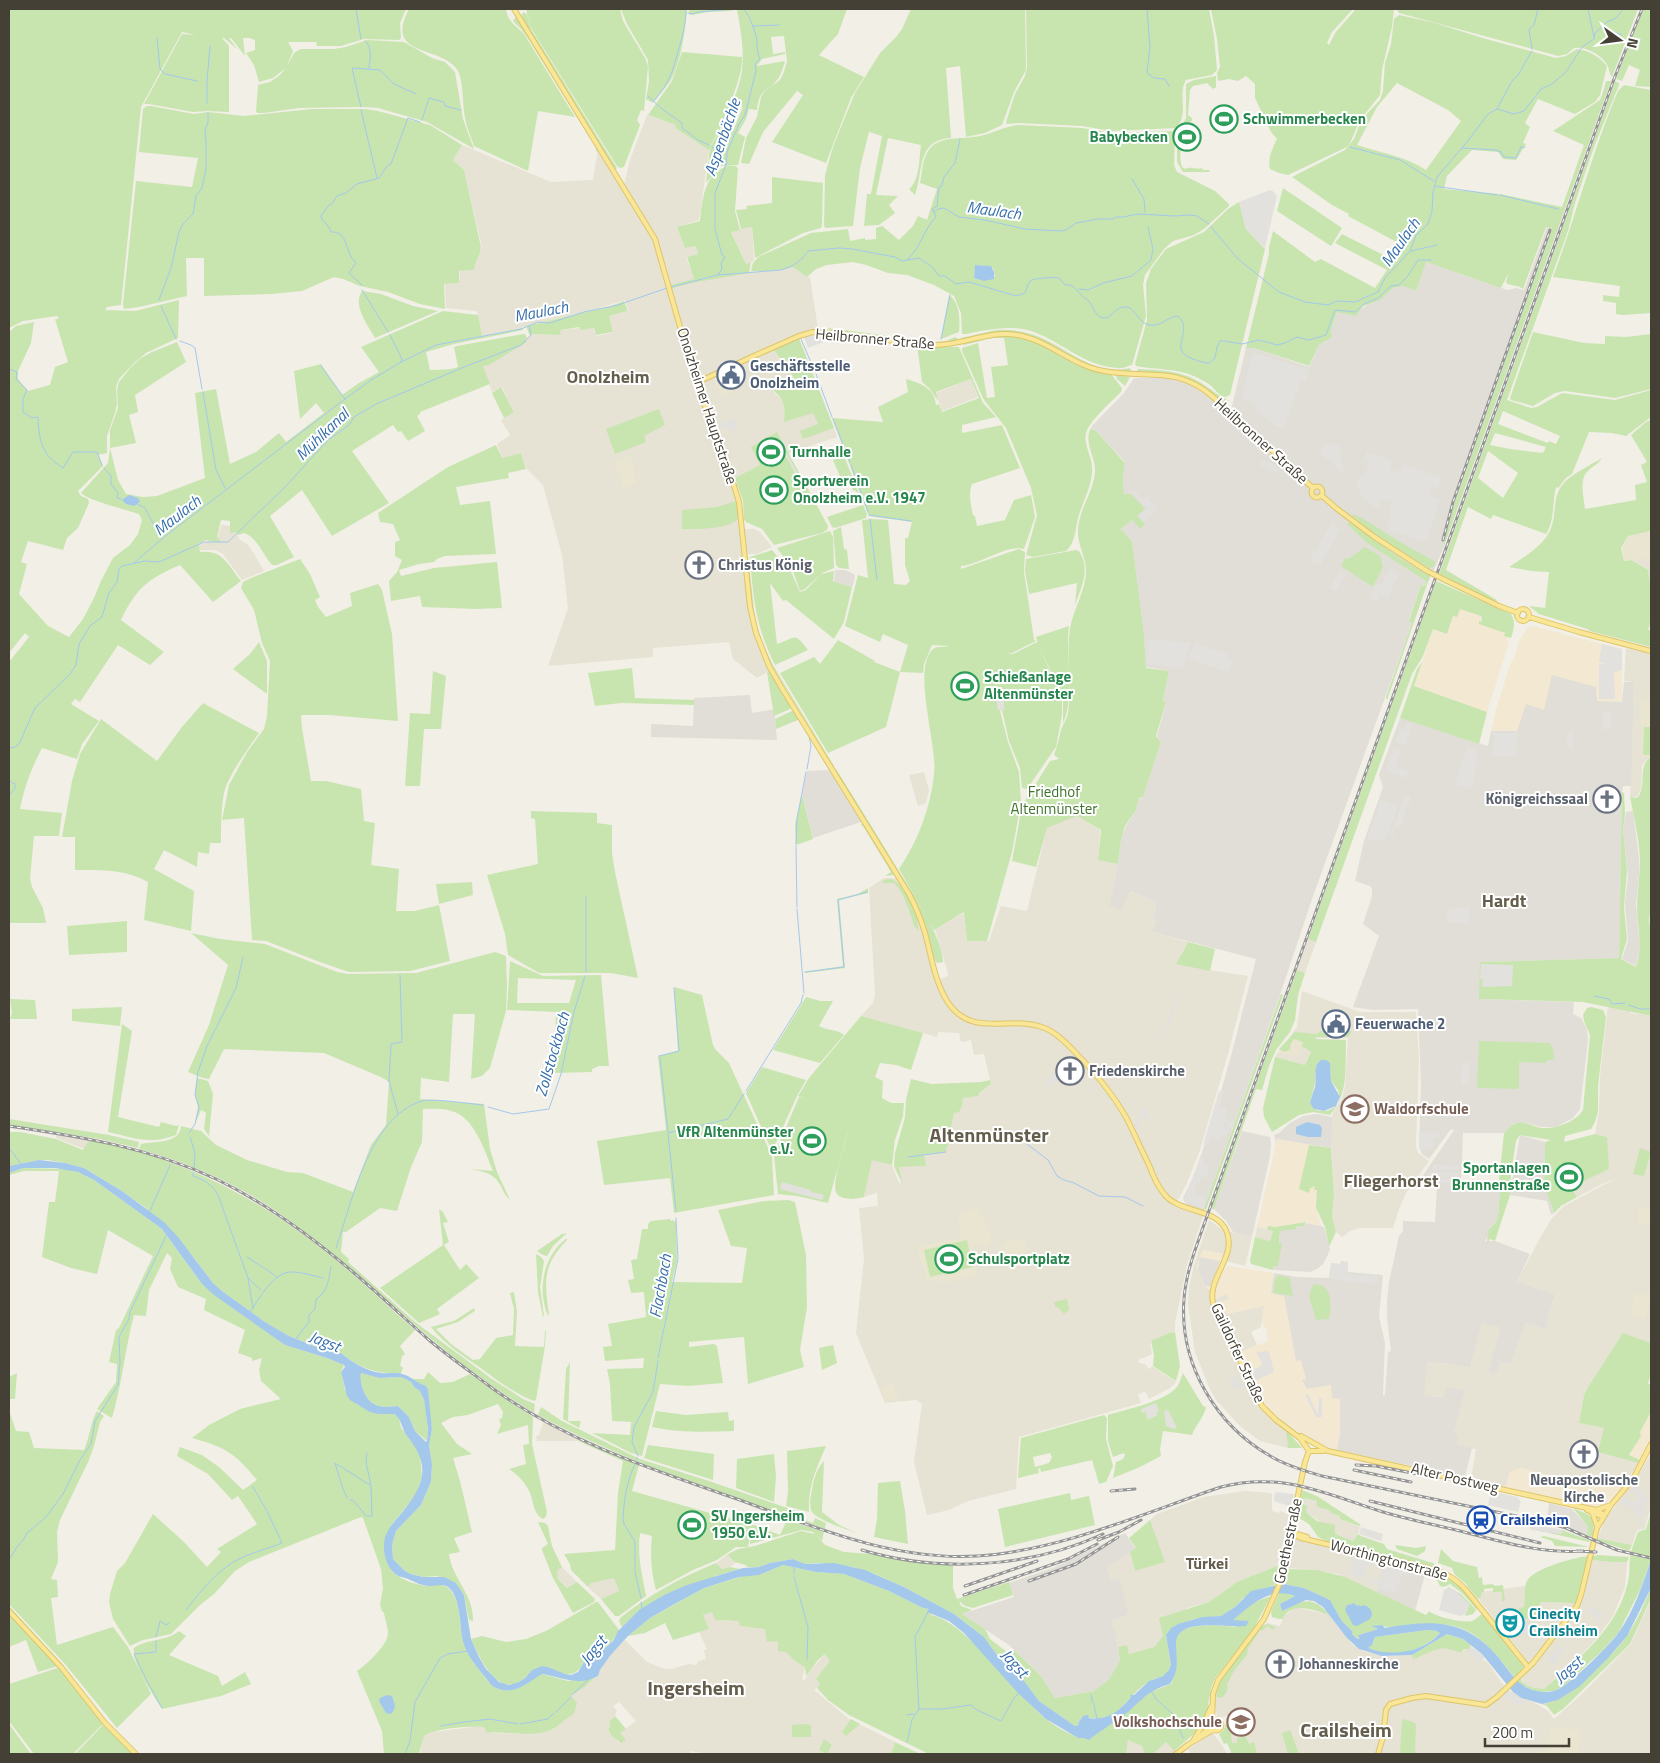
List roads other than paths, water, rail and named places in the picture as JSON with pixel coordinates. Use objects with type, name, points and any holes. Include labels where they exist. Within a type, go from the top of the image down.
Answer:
[{"type":"main road","name":"Onolzheimer Hauptstraße","points":[[514,9],[655,239],[696,383],[727,463],[739,502],[750,607],[756,633],[770,666],[910,894],[925,931]]},
{"type":"main road","name":"Heilbronner Straße","points":[[696,383],[770,348],[813,332],[935,345],[959,343],[992,334],[1016,334],[1036,340],[1075,362],[1094,369],[1114,373],[1165,374],[1196,384],[1229,411],[1313,488]]},
{"type":"main road","points":[[1322,495],[1317,497],[1313,495],[1313,488],[1317,486],[1321,488],[1322,495],[1336,508],[1373,536],[1428,571],[1499,606],[1518,613]]},
{"type":"main road","points":[[1518,613],[1524,609],[1529,613],[1529,617]]},
{"type":"main road","points":[[1518,613],[1518,618],[1521,621],[1527,620],[1529,617]]},
{"type":"main road","points":[[1529,617],[1651,651]]},
{"type":"main road","name":"Gaildorfer Straße","points":[[925,931],[940,986],[952,1007],[961,1015],[973,1021],[994,1025],[1012,1023],[1035,1025],[1049,1030],[1061,1039],[1099,1080],[1119,1106],[1159,1187],[1166,1196],[1177,1204],[1216,1219],[1223,1225],[1229,1239],[1229,1248],[1213,1286],[1213,1302],[1256,1395],[1265,1410],[1300,1438],[1309,1451]]},
{"type":"main road","name":"Gaildorfer Straße","points":[[1279,1423],[1322,1448]]},
{"type":"main road","points":[[1303,1438],[1310,1446],[1309,1451]]},
{"type":"main road","points":[[1597,1528],[1611,1505],[1633,1479],[1651,1444]]},
{"type":"main road","points":[[1309,1451],[1313,1448],[1322,1448]]},
{"type":"main road","name":"Alter Postweg","points":[[1322,1448],[1328,1451]]},
{"type":"main road","name":"Alter Postweg","points":[[1309,1451],[1328,1451],[1431,1472],[1594,1511],[1604,1516]]},
{"type":"main road","name":"Goethestraße","points":[[1193,1741],[1213,1724],[1212,1703],[1216,1684],[1252,1635],[1269,1608],[1283,1572],[1305,1462],[1309,1451]]},
{"type":"main road","name":"Alter Postweg","points":[[1594,1511],[1611,1505]]},
{"type":"main road","points":[[1378,1754],[1383,1737],[1386,1712],[1390,1704],[1416,1697],[1437,1697],[1482,1705],[1489,1704],[1529,1666],[1577,1606],[1584,1585],[1597,1528],[1594,1511]]},
{"type":"main road","name":"Worthingtonstraße","points":[[1290,1532],[1301,1538],[1309,1539]]},
{"type":"main road","name":"Worthingtonstraße","points":[[1290,1532],[1309,1539],[1447,1574],[1460,1582],[1529,1666]]},
{"type":"main road","points":[[1288,1544],[1293,1540],[1301,1538]]},
{"type":"main road","points":[[9,1611],[61,1666],[106,1723],[136,1754]]},
{"type":"main road","points":[[1176,1754],[1193,1741],[1206,1721],[1212,1703]]},
{"type":"water","name":"Schwimmerbecken","points":[[1226,112],[1232,132],[1225,133],[1219,114]]},
{"type":"water","points":[[975,265],[991,266],[994,272],[994,279],[984,281],[974,278]]},
{"type":"water","points":[[129,495],[138,498],[140,502],[134,506],[126,504],[122,500]]},
{"type":"water","points":[[1321,1060],[1326,1060],[1330,1063],[1331,1081],[1340,1097],[1336,1106],[1324,1111],[1314,1109],[1310,1103],[1315,1087],[1316,1069]]},
{"type":"water","points":[[1307,1122],[1320,1125],[1322,1128],[1321,1137],[1308,1137],[1296,1134],[1296,1127]]},
{"type":"water","points":[[39,1160],[65,1163],[84,1168],[122,1191],[164,1222],[178,1237],[213,1283],[265,1322],[289,1336],[311,1345],[335,1353],[341,1353],[365,1369],[402,1374],[426,1386],[432,1429],[429,1445],[432,1464],[431,1482],[421,1505],[396,1531],[392,1545],[393,1559],[405,1571],[411,1574],[423,1577],[444,1577],[456,1583],[464,1595],[471,1639],[479,1657],[486,1669],[499,1682],[509,1685],[519,1682],[532,1670],[542,1666],[571,1675],[578,1672],[584,1662],[594,1658],[613,1641],[618,1631],[639,1610],[664,1595],[687,1585],[743,1568],[759,1567],[793,1559],[805,1564],[834,1563],[865,1570],[904,1587],[954,1614],[984,1637],[1000,1659],[1024,1681],[1039,1701],[1075,1726],[1079,1725],[1078,1723],[1083,1716],[1088,1715],[1089,1718],[1095,1719],[1112,1714],[1127,1702],[1131,1697],[1130,1695],[1134,1695],[1149,1681],[1163,1676],[1168,1671],[1171,1665],[1166,1635],[1171,1628],[1202,1617],[1221,1616],[1235,1607],[1251,1591],[1283,1584],[1304,1588],[1330,1600],[1342,1621],[1358,1639],[1360,1638],[1359,1635],[1378,1629],[1371,1626],[1382,1625],[1385,1628],[1433,1623],[1461,1629],[1474,1635],[1486,1645],[1520,1683],[1531,1689],[1544,1692],[1554,1691],[1568,1682],[1598,1656],[1614,1638],[1633,1607],[1651,1559],[1651,1588],[1627,1636],[1608,1658],[1580,1686],[1558,1700],[1542,1704],[1521,1698],[1513,1692],[1482,1654],[1463,1639],[1447,1634],[1412,1655],[1382,1656],[1359,1649],[1347,1638],[1323,1607],[1314,1601],[1306,1600],[1282,1611],[1280,1604],[1295,1596],[1277,1593],[1254,1603],[1233,1620],[1249,1621],[1246,1626],[1204,1626],[1184,1630],[1178,1636],[1176,1670],[1170,1684],[1148,1694],[1126,1714],[1089,1740],[1078,1738],[1046,1719],[1019,1694],[964,1633],[949,1621],[927,1612],[929,1609],[844,1574],[816,1572],[783,1565],[759,1575],[739,1577],[704,1588],[650,1618],[628,1636],[610,1656],[598,1676],[584,1681],[577,1681],[542,1674],[518,1688],[506,1691],[492,1686],[466,1651],[457,1603],[452,1591],[446,1586],[418,1584],[397,1575],[389,1567],[386,1560],[384,1541],[387,1533],[414,1496],[422,1477],[420,1458],[397,1416],[394,1414],[370,1412],[350,1400],[347,1396],[341,1372],[345,1367],[344,1365],[285,1345],[214,1295],[202,1284],[162,1229],[94,1180],[78,1172],[55,1168],[23,1168],[9,1173],[9,1166]],"holes":[[[361,1373],[379,1378],[401,1377],[411,1382],[420,1391],[424,1400],[428,1429],[426,1442],[415,1431],[409,1417],[398,1406],[383,1407],[368,1399],[363,1390]],[[1427,1630],[1440,1633],[1433,1640],[1416,1649],[1387,1652],[1368,1648],[1372,1645],[1375,1637]]]},
{"type":"water","points":[[1355,1603],[1355,1605],[1368,1607],[1372,1613],[1370,1619],[1357,1626],[1353,1625],[1345,1610],[1347,1605]]},
{"type":"water","points":[[387,1695],[392,1696],[395,1705],[391,1714],[386,1713],[379,1701],[380,1698]]},
{"type":"waterway","points":[[356,9],[361,39]]},
{"type":"waterway","points":[[654,101],[664,88],[673,70],[683,33],[686,9]]},
{"type":"waterway","points":[[688,13],[733,9]]},
{"type":"waterway","name":"Aspenbächle","points":[[718,275],[722,269],[721,263],[725,257],[722,255],[715,229],[715,193],[726,165],[727,152],[745,115],[756,71],[755,64],[760,59],[754,29],[743,9]]},
{"type":"waterway","points":[[1147,9],[1150,47],[1147,73],[1154,78],[1165,79],[1169,86]]},
{"type":"waterway","points":[[1532,49],[1529,29],[1534,25],[1538,9]]},
{"type":"waterway","points":[[1588,9],[1594,37]]},
{"type":"waterway","name":"Maulach","points":[[1211,227],[1238,259],[1279,292],[1305,302],[1328,305],[1337,301],[1355,302],[1378,292],[1385,278],[1410,251],[1416,235],[1428,224],[1437,177],[1488,114],[1497,109],[1514,114],[1524,111],[1541,89],[1552,84],[1566,72],[1582,47],[1594,39],[1595,33],[1607,22],[1616,18],[1623,9]]},
{"type":"waterway","points":[[753,26],[780,25]]},
{"type":"waterway","points":[[1602,28],[1622,35]]},
{"type":"waterway","points":[[157,38],[160,69],[165,74],[197,81]]},
{"type":"waterway","points":[[365,41],[370,50],[369,68]]},
{"type":"waterway","points":[[207,103],[210,46]]},
{"type":"waterway","points":[[1497,109],[1512,81],[1518,75],[1532,51]]},
{"type":"waterway","points":[[361,107],[352,68],[380,70],[394,84],[416,94]]},
{"type":"waterway","points":[[648,96],[682,123],[682,128],[698,140],[709,145]]},
{"type":"waterway","points":[[422,120],[429,98],[444,102],[445,106],[461,110]]},
{"type":"waterway","points":[[361,110],[377,178]]},
{"type":"waterway","points":[[159,300],[171,268],[179,232],[182,225],[193,214],[196,196],[202,188],[206,169],[205,130],[208,122],[208,113]]},
{"type":"waterway","points":[[362,285],[349,273],[356,263],[350,255],[343,238],[339,233],[331,232],[321,216],[337,196],[346,193],[357,184],[379,178],[387,166],[391,164],[408,118],[420,122]]},
{"type":"waterway","points":[[934,212],[932,209],[937,206],[939,187],[942,186],[944,177],[955,163],[960,139]]},
{"type":"waterway","points":[[712,147],[721,152],[722,163],[726,165]]},
{"type":"waterway","points":[[1350,147],[1400,160],[1434,181]]},
{"type":"waterway","points":[[1462,148],[1496,150],[1501,152],[1504,157],[1516,158],[1521,147],[1525,147]]},
{"type":"waterway","points":[[1132,179],[1144,199],[1145,212]]},
{"type":"waterway","points":[[1434,186],[1497,195]]},
{"type":"waterway","points":[[1500,195],[1558,209]]},
{"type":"waterway","name":"Maulach","points":[[907,260],[936,217],[934,212],[944,208],[959,217],[985,220],[1025,229],[1060,231],[1066,230],[1076,223],[1138,214],[1191,215],[1197,216],[1209,224]]},
{"type":"waterway","points":[[1079,289],[1088,290],[1103,283],[1132,276],[1151,260],[1153,249],[1148,227]]},
{"type":"waterway","points":[[1411,251],[1437,245]]},
{"type":"waterway","points":[[671,287],[718,275],[781,270],[792,266],[802,259],[808,251],[839,248],[895,257],[902,261],[919,258],[933,268],[939,276],[945,276],[956,284],[969,282],[1016,296],[1025,293],[1029,282],[1032,280],[1059,278],[1065,285],[1074,287],[1089,302],[1098,316],[1103,318],[1107,318],[1118,309],[1125,307],[1132,310],[1141,320],[1149,325],[1158,324],[1178,316],[1184,328],[1181,345],[1182,351],[1193,359],[1209,363],[1215,358],[1220,341],[1242,344],[1259,340],[1277,345],[1297,337],[1309,340],[1326,335],[1335,310],[1355,312],[1364,304],[1378,298],[1391,286],[1399,285],[1407,277],[1418,260],[1431,260]]},
{"type":"waterway","name":"Maulach","points":[[134,563],[163,538],[345,399],[371,380],[401,362],[436,345],[521,329],[538,322],[550,323],[584,312],[618,305],[667,288]]},
{"type":"waterway","points":[[362,290],[388,332]]},
{"type":"waterway","points":[[941,339],[950,295]]},
{"type":"waterway","points":[[161,306],[176,339]]},
{"type":"waterway","name":"Mühlkanal","points":[[9,748],[19,744],[35,708],[70,674],[76,665],[79,644],[90,626],[102,617],[109,593],[117,582],[119,569],[122,566],[145,561],[159,562],[204,542],[228,542],[286,486],[328,440],[349,425],[354,417],[376,404],[521,345],[531,335],[529,326]]},
{"type":"waterway","points":[[390,335],[402,359],[401,362]]},
{"type":"waterway","points":[[801,339],[815,372]]},
{"type":"waterway","points":[[180,341],[195,348],[202,389]]},
{"type":"waterway","points":[[321,366],[345,399]]},
{"type":"waterway","points":[[9,369],[17,372],[16,379],[27,390],[23,399],[23,412],[32,418],[38,417],[41,441],[50,458],[63,468],[73,452],[97,452],[102,465]]},
{"type":"waterway","points":[[816,374],[832,417]]},
{"type":"waterway","points":[[203,392],[216,470],[225,488]]},
{"type":"waterway","points":[[833,419],[850,462]]},
{"type":"waterway","points":[[851,465],[868,512]]},
{"type":"waterway","points":[[104,468],[111,476],[111,484],[118,493],[117,498],[121,499]]},
{"type":"waterway","points":[[137,504],[145,508],[161,538]]},
{"type":"waterway","points":[[869,515],[911,521]]},
{"type":"waterway","points":[[870,519],[877,580]]},
{"type":"waterway","name":"Flachbach","points":[[807,769],[811,746],[809,736]]},
{"type":"waterway","name":"Flachbach","points":[[796,844],[797,819],[806,772]]},
{"type":"waterway","name":"Maulach","points":[[9,781],[15,784],[15,788],[9,796]]},
{"type":"waterway","name":"Flachbach","points":[[796,846],[797,907]]},
{"type":"waterway","points":[[805,972],[844,967],[838,900],[867,892]]},
{"type":"waterway","name":"Zollstockbach","points":[[586,897],[586,972]]},
{"type":"waterway","name":"Flachbach","points":[[797,909],[804,993]]},
{"type":"waterway","points":[[189,1133],[195,1124],[199,1107],[195,1095],[198,1072],[207,1046],[236,988],[243,957]]},
{"type":"waterway","points":[[398,1114],[389,1081],[391,1044],[402,1042],[400,975]]},
{"type":"waterway","name":"Zollstockbach","points":[[488,1107],[513,1114],[549,1109],[561,1074],[574,1012],[585,976]]},
{"type":"waterway","points":[[659,1056],[679,1051],[674,988]]},
{"type":"waterway","name":"Flachbach","points":[[746,1091],[801,1003],[803,995]]},
{"type":"waterway","points":[[1594,996],[1609,999],[1612,1004],[1625,1003]]},
{"type":"waterway","points":[[1629,1005],[1640,1009],[1651,1009]]},
{"type":"waterway","points":[[660,1058],[668,1132]]},
{"type":"waterway","name":"Flachbach","points":[[676,1211],[668,1133],[728,1119],[744,1094]]},
{"type":"waterway","name":"Zollstockbach","points":[[336,1248],[365,1163],[388,1124],[404,1110],[422,1101],[483,1105]]},
{"type":"waterway","points":[[190,1137],[195,1153],[194,1168]]},
{"type":"waterway","points":[[1027,1144],[1048,1160],[1057,1176],[1064,1180],[1099,1196],[1125,1197],[1143,1206]]},
{"type":"waterway","name":"Maulach","points":[[9,1148],[22,1165]]},
{"type":"waterway","points":[[908,1157],[946,1152]]},
{"type":"waterway","points":[[150,1211],[170,1165]]},
{"type":"waterway","points":[[193,1173],[193,1176],[211,1185],[216,1191],[248,1278]]},
{"type":"waterway","name":"Flachbach","points":[[658,1358],[678,1259],[676,1218]]},
{"type":"waterway","points":[[9,1560],[27,1533],[46,1517],[63,1494],[80,1460],[91,1444],[95,1421],[118,1385],[120,1363],[119,1337],[166,1236]]},
{"type":"waterway","points":[[247,1257],[277,1278]]},
{"type":"waterway","name":"Zollstockbach","points":[[295,1340],[309,1322],[309,1315],[315,1309],[316,1299],[323,1293],[329,1280],[331,1266]]},
{"type":"waterway","points":[[250,1312],[262,1293],[273,1281],[285,1273],[300,1273],[323,1278]]},
{"type":"waterway","points":[[253,1308],[248,1278],[261,1290]]},
{"type":"waterway","name":"Flachbach","points":[[638,1456],[632,1442],[634,1427],[653,1392],[658,1361]]},
{"type":"waterway","points":[[350,1500],[353,1500],[366,1516],[372,1516],[371,1486],[366,1462],[367,1453]]},
{"type":"waterway","points":[[347,1498],[335,1463],[370,1485]]},
{"type":"waterway","name":"Flachbach","points":[[635,1464],[626,1490],[623,1518],[624,1524],[635,1542],[635,1572],[641,1598]]},
{"type":"waterway","points":[[186,1610],[208,1583],[235,1561],[282,1543],[253,1487]]},
{"type":"waterway","points":[[794,1567],[794,1574]]},
{"type":"waterway","points":[[794,1577],[808,1627],[807,1660]]},
{"type":"waterway","name":"Flachbach","points":[[641,1602],[642,1609]]},
{"type":"waterway","points":[[907,1742],[912,1720],[919,1709],[915,1637],[928,1612]]},
{"type":"waterway","points":[[156,1637],[160,1621],[166,1625],[169,1623]]},
{"type":"waterway","points":[[156,1641],[156,1652],[134,1654],[162,1708]]},
{"type":"waterway","points":[[405,1754],[410,1741],[415,1702],[440,1658],[448,1654],[468,1651]]},
{"type":"waterway","points":[[572,1695],[588,1680]]},
{"type":"waterway","points":[[1151,1691],[1157,1700],[1173,1714],[1183,1738]]},
{"type":"waterway","points":[[919,1709],[942,1709],[971,1705],[977,1710],[1001,1721],[1014,1698],[1020,1692]]},
{"type":"waterway","points":[[1091,1695],[1093,1703]]},
{"type":"waterway","points":[[556,1712],[571,1697]]},
{"type":"waterway","points":[[1094,1705],[1097,1719]]},
{"type":"waterway","points":[[520,1724],[548,1719],[554,1713]]},
{"type":"waterway","points":[[907,1715],[914,1714]]},
{"type":"waterway","points":[[441,1726],[490,1719],[518,1724]]},
{"type":"railway","points":[[1642,9],[1614,79],[1189,1268],[1184,1299],[1184,1323],[1188,1347],[1195,1369],[1205,1391],[1218,1411],[1252,1444],[1278,1460],[1322,1476],[1545,1522],[1566,1528],[1617,1550],[1651,1558]]},
{"type":"railway","points":[[1443,540],[1453,502],[1550,230]]},
{"type":"railway","points":[[9,1126],[63,1134],[140,1151],[191,1168],[235,1188],[271,1210],[322,1246],[443,1352],[488,1385],[546,1422],[640,1464],[854,1540],[884,1548],[946,1556],[1008,1553],[1070,1539],[1221,1487],[1264,1482],[1304,1487],[1393,1515],[1508,1543],[1553,1551],[1583,1551]]},
{"type":"railway","points":[[1356,1465],[1376,1466],[1417,1474]]},
{"type":"railway","points":[[1354,1470],[1411,1482]]},
{"type":"railway","points":[[1111,1491],[1135,1489]]},
{"type":"railway","points":[[1370,1501],[1540,1543]]},
{"type":"railway","points":[[1098,1540],[1119,1532],[1141,1520]]},
{"type":"railway","points":[[862,1550],[922,1562],[984,1563],[1015,1560],[1045,1554],[1103,1534]]},
{"type":"railway","points":[[1029,1581],[1076,1564],[1118,1537]]},
{"type":"railway","points":[[964,1595],[1068,1559],[1097,1544]]},
{"type":"railway","points":[[1577,1551],[1596,1552]]},
{"type":"railway","points":[[965,1586],[1037,1561]]},
{"type":"place","name":"Schwimmerbecken","points":[[1224,119]]},
{"type":"place","name":"Babybecken","points":[[1187,137]]},
{"type":"place","name":"Geschäftsstelle Onolzheim","points":[[731,375]]},
{"type":"place","name":"Turnhalle","points":[[771,452]]},
{"type":"place","name":"Sportverein Onolzheim e.V. 1947","points":[[774,490]]},
{"type":"place","name":"Christus König","points":[[699,565]]},
{"type":"place","name":"Schießanlage Altenmünster","points":[[965,686]]},
{"type":"place","name":"Königreichssaal","points":[[1607,799]]},
{"type":"place","name":"Feuerwache 2","points":[[1336,1024]]},
{"type":"place","name":"Friedenskirche","points":[[1070,1071]]},
{"type":"place","name":"Waldorfschule","points":[[1355,1109]]},
{"type":"place","name":"VfR Altenmünster e.V.","points":[[812,1141]]},
{"type":"place","name":"Sportanlagen Brunnenstraße","points":[[1569,1177]]},
{"type":"place","name":"Schulsportplatz","points":[[949,1259]]},
{"type":"place","name":"Neuapostolische Kirche","points":[[1584,1454]]},
{"type":"place","name":"Crailsheim","points":[[1481,1520]]},
{"type":"place","name":"SV Ingersheim 1950 e.V.","points":[[692,1525]]},
{"type":"place","name":"Cinecity Crailsheim","points":[[1510,1623]]},
{"type":"place","name":"Johanneskirche","points":[[1280,1664]]},
{"type":"place","name":"Volkshochschule","points":[[1241,1722]]},
{"type":"district","name":"Onolzheim","points":[[608,377]]},
{"type":"district","name":"Hardt","points":[[1504,901]]},
{"type":"district","name":"Altenmünster","points":[[989,1135]]},
{"type":"district","name":"Fliegerhorst","points":[[1391,1181]]},
{"type":"district","name":"Türkei","points":[[1207,1563]]},
{"type":"district","name":"Ingersheim","points":[[696,1688]]},
{"type":"district","name":"Crailsheim","points":[[1346,1730]]},
{"type":"park label","name":"Friedhof Altenmünster","points":[[1054,800]]},
{"type":"water label","name":"Jagst","points":[[325,1341]]},
{"type":"water label","name":"Jagst","points":[[593,1650]]},
{"type":"water label","name":"Jagst","points":[[1015,1663]]},
{"type":"water label","name":"Jagst","points":[[1568,1669]]}]
